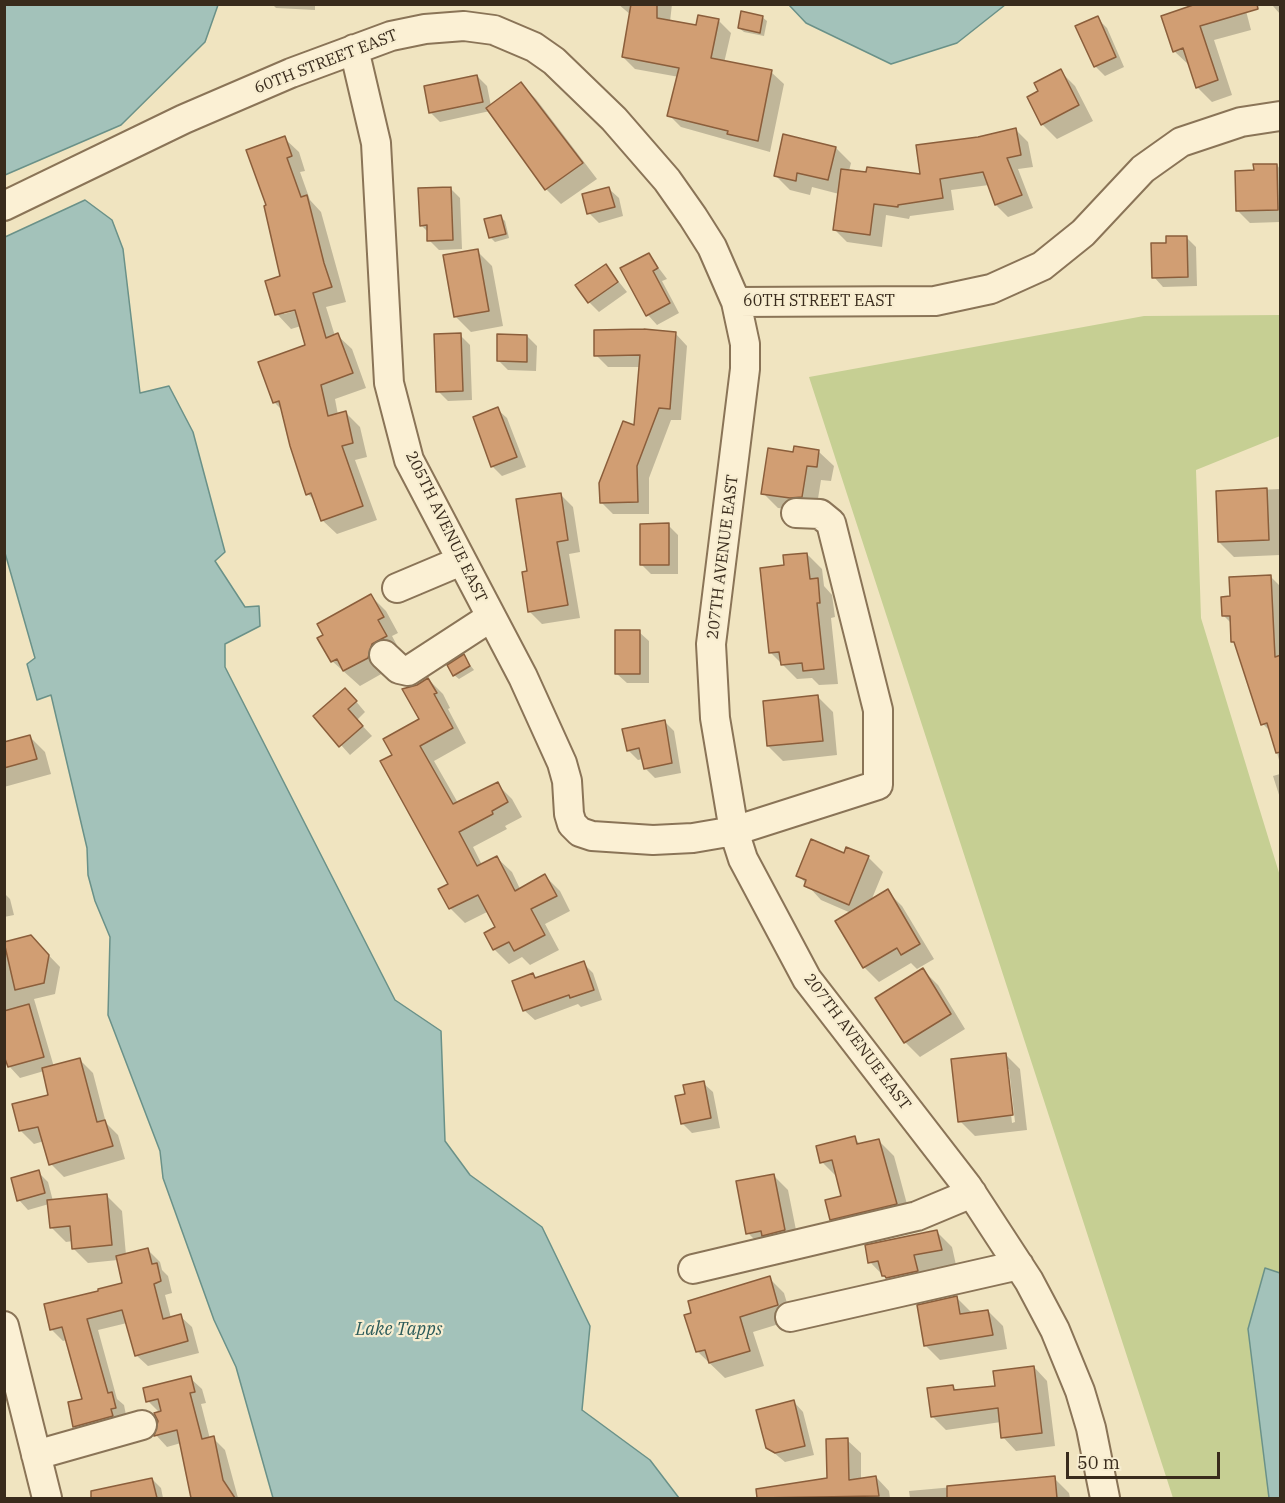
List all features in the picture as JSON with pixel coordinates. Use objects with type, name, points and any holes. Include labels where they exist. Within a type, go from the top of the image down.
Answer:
[{"type":"street","name":"60TH STREET EAST","points":[[4,206],[184,119],[354,49],[391,36],[425,29],[464,26],[494,30],[534,47],[554,61],[614,119],[667,180],[712,247],[736,302],[935,301],[991,289],[1042,266],[1083,233],[1143,170],[1181,142],[1241,122],[1281,116]]},
{"type":"street","name":"205TH AVENUE EAST","points":[[354,49],[376,143],[389,383],[409,460],[523,677],[562,763],[572,824],[580,832],[592,836],[653,840],[693,838],[734,831],[878,785],[878,710],[831,523],[820,514],[796,513]]},
{"type":"street","name":"207TH AVENUE EAST","points":[[736,302],[743,333],[745,369],[742,414],[719,565],[711,644],[716,718],[734,831],[742,859],[807,979],[972,1193],[1019,1265],[1054,1330],[1080,1391],[1091,1428],[1105,1498]]},
{"type":"street","points":[[397,588],[461,561]]},
{"type":"street","points":[[384,655],[399,669],[408,671],[491,617]]},
{"type":"street","points":[[693,1269],[917,1216],[972,1193]]},
{"type":"street","points":[[790,1317],[1019,1265]]},
{"type":"street","points":[[4,1326],[9,1357],[47,1498]]},
{"type":"street","points":[[36,1455],[142,1425]]},
{"type":"green space","points":[[1280,315],[1280,436],[1196,470],[1201,618],[1280,876],[1280,1273],[1265,1269],[1248,1330],[1269,1498],[1173,1498],[809,377],[1144,316]]},
{"type":"water","points":[[5,4],[218,5],[205,42],[121,125],[5,175]]},
{"type":"water","points":[[789,5],[1005,5],[957,43],[891,64],[806,23]]},
{"type":"water","name":"Lake Tapps","points":[[85,200],[112,220],[123,249],[140,393],[169,386],[193,432],[225,552],[215,561],[245,607],[259,606],[260,626],[225,644],[225,667],[395,1000],[441,1031],[445,1141],[470,1175],[542,1227],[590,1326],[582,1410],[650,1460],[679,1498],[273,1498],[236,1367],[214,1320],[163,1178],[160,1151],[108,1015],[110,937],[95,901],[88,875],[87,848],[51,695],[37,700],[27,664],[35,658],[5,553],[5,237]]},
{"type":"water","points":[[1265,1268],[1280,1273],[1280,1498],[1269,1498],[1248,1329]]},
{"type":"building","points":[[631,4],[657,4],[657,18],[696,25],[698,15],[719,19],[711,58],[772,70],[758,141],[667,116],[679,68],[622,57]]},
{"type":"building","points":[[1196,4],[1257,4],[1258,9],[1200,26],[1218,80],[1196,88],[1183,48],[1173,52],[1161,16]]},
{"type":"building","points":[[741,11],[763,16],[760,33],[738,28]]},
{"type":"building","points":[[1098,16],[1116,57],[1094,67],[1075,26]]},
{"type":"building","points":[[1061,69],[1079,105],[1041,125],[1027,97],[1038,91],[1034,83]]},
{"type":"building","points":[[477,75],[483,102],[429,113],[424,86]]},
{"type":"building","points":[[521,82],[583,163],[545,190],[486,108]]},
{"type":"building","points":[[1016,128],[1021,155],[1007,158],[1022,195],[995,205],[983,172],[940,179],[943,198],[898,205],[898,207],[874,204],[870,235],[833,230],[841,169],[866,172],[867,167],[920,174],[916,145],[978,137]]},
{"type":"building","points":[[783,134],[836,147],[828,180],[797,173],[796,181],[774,176]]},
{"type":"building","points":[[285,136],[292,156],[287,158],[301,197],[307,195],[332,287],[313,293],[326,338],[338,333],[353,373],[321,385],[328,416],[346,411],[353,443],[342,446],[363,506],[321,521],[311,493],[306,495],[290,446],[279,401],[273,403],[258,362],[305,345],[295,310],[275,315],[265,281],[280,276],[264,206],[266,205],[246,150]]},
{"type":"building","points":[[1253,164],[1277,164],[1278,210],[1236,211],[1235,171],[1254,170]]},
{"type":"building","points":[[451,187],[453,240],[427,241],[427,225],[420,226],[418,188]]},
{"type":"building","points":[[609,187],[615,207],[587,214],[582,194]]},
{"type":"building","points":[[501,215],[506,234],[489,238],[484,219]]},
{"type":"building","points":[[1166,236],[1187,236],[1188,277],[1152,278],[1151,243],[1166,243]]},
{"type":"building","points":[[478,249],[489,311],[454,317],[443,255]]},
{"type":"building","points":[[649,253],[658,268],[653,271],[670,303],[646,316],[620,268]]},
{"type":"building","points":[[606,264],[618,282],[588,303],[575,285]]},
{"type":"building","points":[[644,329],[676,332],[670,409],[659,408],[637,466],[638,502],[600,503],[599,483],[623,421],[634,425],[640,355],[594,356],[594,330]]},
{"type":"building","points":[[461,333],[463,391],[436,392],[434,334]]},
{"type":"building","points":[[497,334],[527,335],[527,362],[497,361]]},
{"type":"building","points":[[498,407],[517,457],[491,467],[473,417]]},
{"type":"building","points":[[794,446],[819,450],[817,467],[807,466],[802,497],[790,498],[761,494],[768,448],[793,452]]},
{"type":"building","points":[[1267,488],[1269,540],[1218,542],[1216,491]]},
{"type":"building","points":[[561,493],[568,540],[557,542],[568,605],[528,612],[522,572],[527,571],[516,499]]},
{"type":"building","points":[[669,523],[669,565],[640,565],[640,524]]},
{"type":"building","points":[[807,553],[810,579],[818,578],[820,603],[817,603],[824,669],[803,671],[802,663],[781,665],[779,652],[769,653],[760,568],[784,565],[783,555]]},
{"type":"building","points":[[1271,575],[1275,657],[1281,655],[1281,752],[1276,753],[1267,723],[1261,725],[1234,642],[1231,642],[1230,616],[1222,616],[1221,597],[1230,596],[1229,577]]},
{"type":"building","points":[[371,594],[384,617],[378,620],[387,636],[372,644],[368,658],[343,671],[337,659],[331,662],[317,638],[323,635],[317,624]]},
{"type":"building","points":[[615,630],[640,630],[640,674],[615,674]]},
{"type":"building","points":[[464,654],[470,666],[453,676],[447,665]]},
{"type":"building","points":[[428,678],[453,728],[420,746],[453,804],[498,782],[508,802],[492,811],[493,814],[459,832],[477,866],[497,856],[515,891],[545,874],[557,896],[531,909],[545,935],[514,951],[509,942],[493,950],[484,933],[495,927],[478,895],[449,909],[438,889],[448,884],[380,761],[392,755],[383,739],[419,719],[402,689],[417,685]]},
{"type":"building","points":[[345,688],[357,701],[348,709],[363,726],[339,747],[313,716]]},
{"type":"building","points":[[818,695],[823,741],[767,746],[763,701]]},
{"type":"building","points":[[665,720],[672,763],[644,769],[639,748],[627,751],[622,729]]},
{"type":"building","points":[[30,735],[37,759],[4,768],[4,742]]},
{"type":"building","points":[[811,839],[844,853],[846,847],[869,856],[849,905],[804,886],[806,880],[796,876]]},
{"type":"building","points":[[888,889],[920,944],[901,955],[897,948],[863,968],[835,921]]},
{"type":"building","points":[[31,935],[49,955],[44,983],[15,990],[4,942]]},
{"type":"building","points":[[584,961],[594,990],[570,998],[569,995],[523,1011],[512,981],[533,973],[535,978]]},
{"type":"building","points":[[923,968],[951,1014],[904,1043],[875,998]]},
{"type":"building","points":[[29,1004],[44,1057],[8,1067],[4,1056],[4,1011]]},
{"type":"building","points":[[1006,1053],[1013,1115],[958,1122],[951,1059]]},
{"type":"building","points":[[80,1058],[97,1122],[105,1120],[113,1146],[49,1165],[38,1127],[19,1131],[12,1104],[48,1095],[42,1068]]},
{"type":"building","points":[[704,1081],[711,1118],[681,1124],[675,1096],[685,1094],[683,1085]]},
{"type":"building","points":[[855,1136],[857,1144],[879,1139],[897,1204],[830,1220],[825,1200],[841,1196],[832,1160],[820,1163],[816,1146]]},
{"type":"building","points":[[39,1170],[45,1193],[17,1201],[11,1178]]},
{"type":"building","points":[[774,1174],[785,1230],[762,1236],[761,1231],[746,1234],[736,1181]]},
{"type":"building","points":[[107,1194],[112,1245],[72,1249],[70,1226],[50,1228],[47,1200]]},
{"type":"building","points":[[937,1230],[942,1250],[914,1255],[918,1271],[886,1278],[882,1276],[878,1261],[868,1263],[865,1245]]},
{"type":"building","points":[[148,1248],[152,1264],[157,1263],[161,1281],[154,1284],[163,1319],[181,1314],[188,1341],[135,1356],[122,1310],[87,1319],[108,1393],[112,1392],[116,1408],[111,1409],[113,1416],[73,1427],[68,1402],[82,1399],[62,1327],[50,1330],[44,1304],[122,1283],[116,1256]]},
{"type":"building","points":[[770,1276],[778,1305],[740,1317],[750,1351],[709,1363],[705,1350],[696,1352],[684,1315],[691,1313],[688,1301]]},
{"type":"building","points":[[957,1296],[960,1314],[988,1310],[993,1335],[924,1346],[917,1305]]},
{"type":"building","points":[[1034,1366],[1042,1433],[1001,1438],[998,1408],[931,1417],[927,1388],[953,1385],[954,1390],[995,1386],[993,1371]]},
{"type":"building","points":[[191,1376],[195,1392],[190,1393],[202,1439],[214,1436],[223,1480],[235,1498],[191,1498],[177,1430],[154,1436],[158,1421],[154,1413],[161,1411],[158,1399],[146,1402],[143,1388]]},
{"type":"building","points":[[794,1400],[805,1446],[775,1453],[766,1448],[756,1410]]},
{"type":"building","points":[[848,1438],[849,1480],[876,1476],[879,1496],[757,1498],[756,1489],[827,1478],[826,1439]]},
{"type":"building","points":[[1055,1476],[1057,1498],[947,1498],[947,1486]]},
{"type":"building","points":[[152,1478],[157,1498],[91,1498],[91,1491]]}]
